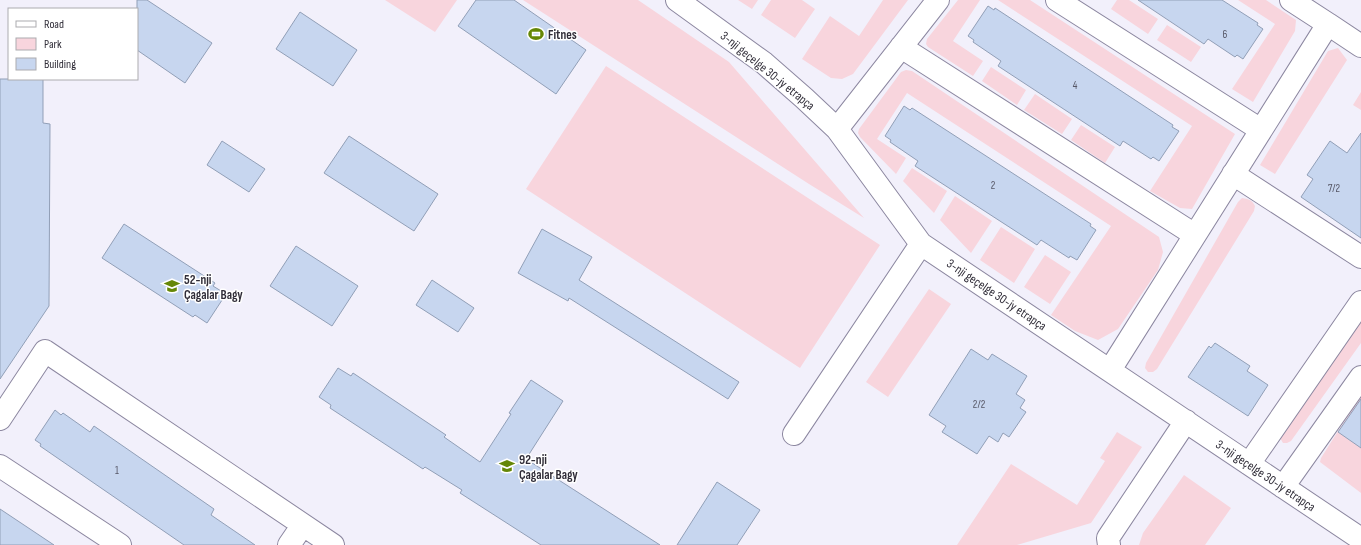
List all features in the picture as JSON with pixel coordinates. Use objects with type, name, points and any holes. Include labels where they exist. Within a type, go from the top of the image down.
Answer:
[{"type":"street","name":"3-nji geçelge 30-jy etrapça","points":[[677,0],[764,63],[837,129],[921,244],[1361,539]]},
{"type":"street","points":[[837,129],[938,0]]},
{"type":"street","points":[[1057,0],[1261,130]]},
{"type":"street","points":[[1291,0],[1328,24],[1359,40]]},
{"type":"street","points":[[1110,370],[1328,24]]},
{"type":"street","points":[[901,47],[1195,235]]},
{"type":"street","points":[[1233,174],[1361,258]]},
{"type":"street","points":[[794,434],[921,244]]},
{"type":"street","points":[[1249,464],[1361,302]]},
{"type":"street","points":[[0,418],[45,351],[302,526],[333,545]]},
{"type":"street","points":[[1283,487],[1361,377]]},
{"type":"street","points":[[1109,545],[1108,538],[1186,422]]},
{"type":"street","points":[[0,466],[120,545]]},
{"type":"street","points":[[289,545],[302,526]]},
{"type":"green space","points":[[385,0],[457,0],[435,32]]},
{"type":"green space","points":[[523,0],[638,0],[729,62],[864,218],[809,184]]},
{"type":"green space","points":[[738,0],[758,0],[752,9]]},
{"type":"green space","points":[[771,0],[802,0],[815,9],[795,38],[761,15]]},
{"type":"green space","points":[[883,0],[908,0],[853,74],[842,79],[831,78],[802,59],[830,16],[859,36]]},
{"type":"green space","points":[[958,0],[980,0],[953,41],[983,61],[973,76],[928,47],[926,44],[927,39]]},
{"type":"green space","points":[[998,0],[1030,0],[1235,134],[1192,209],[1180,208],[1150,191],[1192,126]]},
{"type":"green space","points":[[1117,0],[1129,0],[1158,19],[1148,34],[1111,9]]},
{"type":"green space","points":[[1238,0],[1266,0],[1296,20],[1295,31],[1253,102],[1232,89],[1275,24]]},
{"type":"green space","points":[[1167,25],[1201,47],[1191,62],[1157,40]]},
{"type":"green space","points":[[1338,48],[1347,60],[1275,174],[1260,165],[1328,51]]},
{"type":"green space","points":[[606,66],[880,245],[800,368],[526,189]]},
{"type":"green space","points":[[991,67],[1026,90],[1017,105],[982,81]]},
{"type":"green space","points":[[906,70],[912,71],[1159,237],[1163,252],[1158,270],[1118,329],[1098,340],[1075,331],[1051,315],[1111,226],[907,93],[877,139],[906,158],[896,174],[860,137],[858,133],[859,129],[901,72]]},
{"type":"green space","points":[[1361,92],[1361,110],[1353,105]]},
{"type":"green space","points":[[1035,94],[1072,119],[1062,134],[1024,110]]},
{"type":"green space","points":[[1081,125],[1115,147],[1105,163],[1071,140]]},
{"type":"green space","points":[[912,168],[947,191],[934,213],[903,181]]},
{"type":"green space","points":[[955,196],[992,221],[971,253],[940,220]]},
{"type":"green space","points":[[1242,198],[1253,202],[1255,206],[1254,211],[1157,369],[1153,372],[1148,372],[1145,368],[1146,363],[1238,202]]},
{"type":"green space","points":[[1001,227],[1035,249],[1014,283],[980,260]]},
{"type":"green space","points":[[1045,255],[1071,272],[1050,304],[1024,287]]},
{"type":"green space","points":[[929,289],[951,304],[888,397],[866,382]]},
{"type":"green space","points":[[1361,313],[1361,343],[1291,441],[1283,443],[1280,438],[1281,434]]},
{"type":"green space","points":[[1361,395],[1361,493],[1320,462],[1321,458]]},
{"type":"green space","points":[[1117,432],[1142,447],[1091,523],[1017,545],[957,545],[1011,464],[1077,505],[1105,461],[1100,458]]},
{"type":"green space","points":[[1184,475],[1231,508],[1205,545],[1139,545],[1143,533]]},
{"type":"building","points":[[137,0],[147,0],[212,43],[185,83],[138,51]]},
{"type":"building","points":[[476,0],[514,0],[586,50],[556,94],[458,26]]},
{"type":"building","points":[[1138,0],[1222,0],[1258,23],[1257,25],[1263,29],[1243,59],[1237,55],[1235,57],[1208,39],[1204,44]]},
{"type":"building","points":[[988,6],[994,10],[995,8],[1173,125],[1172,127],[1179,131],[1159,161],[1153,157],[1151,159],[1123,141],[1120,146],[998,66],[1001,61],[973,42],[974,40],[968,36]]},
{"type":"building","points":[[300,12],[357,50],[333,86],[276,49]]},
{"type":"building","points":[[0,79],[43,80],[43,123],[50,124],[49,306],[0,379]]},
{"type":"building","points":[[904,106],[910,110],[912,108],[1091,224],[1090,226],[1096,230],[1077,260],[1070,256],[1069,258],[1041,240],[1037,245],[915,166],[918,161],[890,142],[891,140],[885,136]]},
{"type":"building","points":[[1361,133],[1361,238],[1301,197],[1313,179],[1307,175],[1330,141],[1347,153]]},
{"type":"building","points":[[349,136],[438,194],[414,231],[324,173]]},
{"type":"building","points":[[222,141],[265,169],[249,192],[207,165]]},
{"type":"building","points":[[124,224],[215,283],[213,286],[226,294],[207,323],[195,315],[193,317],[102,258]]},
{"type":"building","points":[[542,229],[592,257],[579,280],[739,382],[728,399],[569,298],[568,301],[518,273]]},
{"type":"building","points":[[296,246],[358,286],[332,326],[270,286]]},
{"type":"building","points":[[432,280],[474,308],[458,332],[416,305]]},
{"type":"building","points":[[1215,343],[1250,366],[1247,371],[1268,385],[1248,416],[1188,377],[1209,346],[1211,348]]},
{"type":"building","points":[[971,349],[988,360],[992,354],[1027,376],[1016,394],[1025,400],[1020,408],[1026,412],[1009,437],[1003,433],[998,442],[989,436],[977,454],[942,432],[946,426],[929,415]]},
{"type":"building","points":[[338,368],[351,376],[353,373],[446,435],[444,437],[480,462],[511,414],[509,413],[531,380],[563,401],[526,459],[660,545],[541,545],[460,493],[462,490],[425,467],[423,469],[330,408],[331,405],[319,397]]},
{"type":"building","points":[[1361,399],[1361,448],[1338,432]]},
{"type":"building","points":[[55,410],[61,415],[63,413],[90,432],[94,426],[214,509],[211,515],[255,545],[184,545],[40,446],[41,444],[35,440]]},
{"type":"building","points":[[717,482],[760,510],[737,545],[677,545]]},
{"type":"building","points":[[0,509],[54,545],[0,545]]},
{"type":"place","name":"Fitnes","points":[[536,34]]},
{"type":"place","name":"52-nji Çagalar Bagy","points":[[172,286]]},
{"type":"place","name":"92-nji Çagalar Bagy","points":[[507,466]]}]
